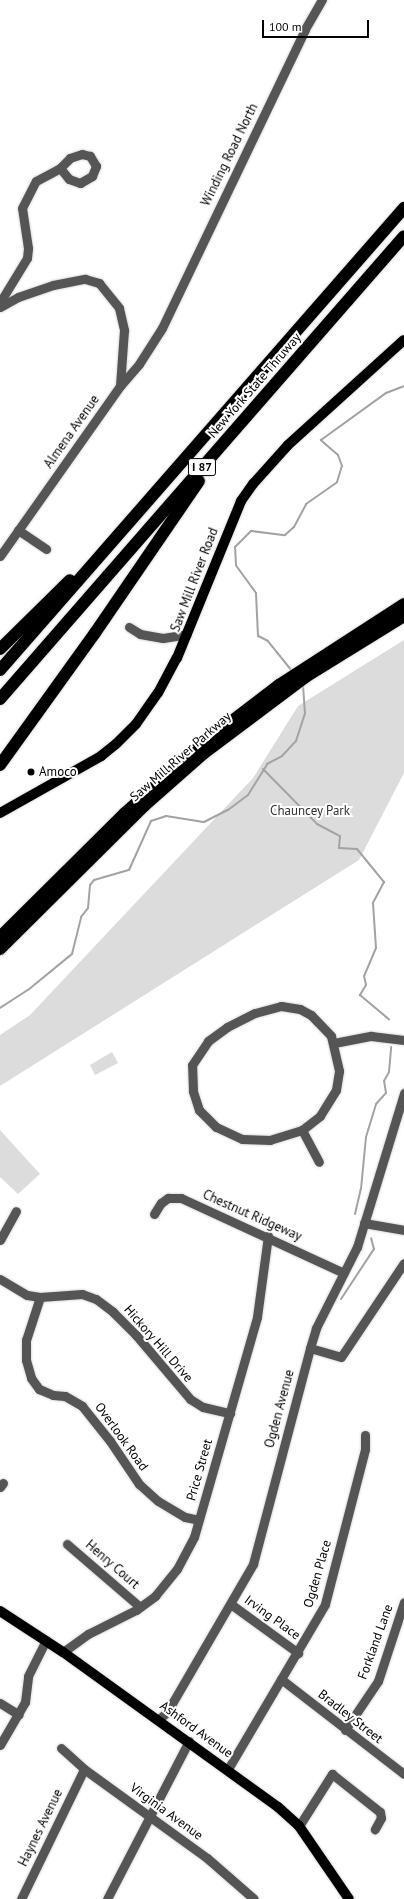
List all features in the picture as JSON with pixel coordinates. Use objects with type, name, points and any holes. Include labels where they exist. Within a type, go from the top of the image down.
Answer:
[{"type":"highway","name":"New York State Thruway","points":[[0,670],[404,208]]},
{"type":"highway","name":"New York State Thruway","points":[[0,699],[404,236]]},
{"type":"highway","points":[[0,766],[243,420]]},
{"type":"highway","points":[[0,648],[119,534]]},
{"type":"highway","name":"Saw Mill River Parkway","points":[[0,937],[164,776],[218,731],[404,604]]},
{"type":"highway","name":"Saw Mill River Parkway","points":[[305,672],[404,616]]},
{"type":"highway","name":"Saw Mill River Parkway","points":[[0,949],[163,788],[282,688]]},
{"type":"main road","name":"Saw Mill River Road","points":[[0,813],[101,756],[122,739],[158,693],[188,634],[241,501],[253,484],[288,445],[404,340]]},
{"type":"main road","name":"Ashford Avenue","points":[[0,1611],[46,1640],[228,1769],[299,1826],[349,1899]]},
{"type":"street","name":"Winding Road North","points":[[164,323],[305,29],[322,0]]},
{"type":"street","points":[[1,306],[2,299],[27,258],[28,248],[21,218],[26,195],[36,181],[60,168]]},
{"type":"street","points":[[1,306],[18,297],[53,286],[85,279],[99,283],[119,308],[124,330],[120,386]]},
{"type":"street","name":"Almena Avenue","points":[[0,556],[120,386],[139,364],[164,323]]},
{"type":"street","points":[[18,530],[46,549]]},
{"type":"street","points":[[129,627],[140,634],[163,638],[188,634]]},
{"type":"street","points":[[276,1006],[295,1008],[311,1015],[327,1030],[334,1043],[339,1071],[336,1090],[320,1116],[302,1130],[284,1137],[260,1141],[242,1139],[224,1131],[208,1121],[196,1105],[192,1091],[192,1065],[202,1048],[214,1036],[255,1013],[276,1006]]},
{"type":"street","points":[[334,1043],[371,1036],[404,1040]]},
{"type":"street","name":"Ogden Avenue","points":[[159,1720],[166,1712],[232,1605],[257,1554],[316,1328],[357,1247],[404,1093]]},
{"type":"street","points":[[302,1130],[319,1162]]},
{"type":"street","name":"Chestnut Ridgeway","points":[[154,1214],[161,1203],[168,1198],[182,1198],[268,1236],[344,1273]]},
{"type":"street","points":[[0,1240],[16,1211]]},
{"type":"street","points":[[364,1223],[404,1230]]},
{"type":"street","name":"Price Street","points":[[63,1652],[88,1634],[140,1606],[155,1596],[177,1569],[194,1538],[257,1317],[268,1236]]},
{"type":"street","points":[[310,1348],[341,1357],[404,1263]]},
{"type":"street","name":"Hickory Hill Drive","points":[[0,1279],[27,1295],[40,1297],[82,1294],[96,1299],[114,1312],[136,1335],[190,1399],[202,1407],[230,1413]]},
{"type":"street","name":"Overlook Road","points":[[40,1297],[26,1340],[26,1360],[31,1378],[39,1389],[53,1395],[65,1396],[82,1406],[110,1440],[139,1484],[158,1501],[185,1516],[199,1520]]},
{"type":"street","name":"Ogden Place","points":[[228,1769],[325,1604],[365,1449],[365,1435]]},
{"type":"street","name":"Henry Court","points":[[67,1544],[140,1606]]},
{"type":"street","name":"Forkland Lane","points":[[345,1730],[378,1681],[404,1602]]},
{"type":"street","name":"Irving Place","points":[[232,1605],[298,1652]]},
{"type":"street","points":[[0,1744],[25,1702],[28,1676],[46,1640]]},
{"type":"street","name":"Bradley Street","points":[[281,1679],[345,1730],[404,1774]]},
{"type":"street","points":[[0,1703],[19,1714]]},
{"type":"street","points":[[107,1899],[149,1814],[189,1741]]},
{"type":"street","name":"Virginia Avenue","points":[[61,1748],[84,1769],[149,1814],[224,1871],[254,1899]]},
{"type":"street","name":"Haynes Avenue","points":[[21,1899],[84,1769]]},
{"type":"street","points":[[299,1826],[332,1774],[380,1812],[381,1818],[375,1829]]},
{"type":"green space","name":"Chauncey Park","points":[[404,640],[404,773],[359,860],[0,1086],[0,1035],[30,1015],[253,778],[298,706]]},
{"type":"green space","points":[[112,1052],[118,1063],[95,1075],[90,1065]]},
{"type":"green space","points":[[0,1130],[40,1174],[18,1194],[0,1177]]},
{"type":"waterway","points":[[292,671],[268,641],[258,636],[256,593],[236,565],[235,547],[251,531],[285,535],[294,527],[306,504],[337,482],[342,466],[338,455],[321,440],[386,393],[404,386]]},
{"type":"waterway","points":[[0,1008],[28,990],[72,954],[81,917],[88,908],[90,885],[94,880],[129,870],[151,821],[166,816],[204,822],[228,810],[248,795],[267,764],[282,756],[296,741],[305,714],[303,686]]},
{"type":"waterway","points":[[263,769],[317,824],[340,836],[339,848],[357,849],[384,882],[373,903],[376,948],[364,976],[366,985],[360,995],[389,1019]]},
{"type":"waterway","points":[[355,1214],[361,1189],[366,1137],[376,1104],[386,1093],[384,1081],[389,1072],[391,1047]]},
{"type":"waterway","points":[[341,1299],[374,1249],[371,1238]]},
{"type":"place","name":"Amoco","points":[[31,772]]}]
